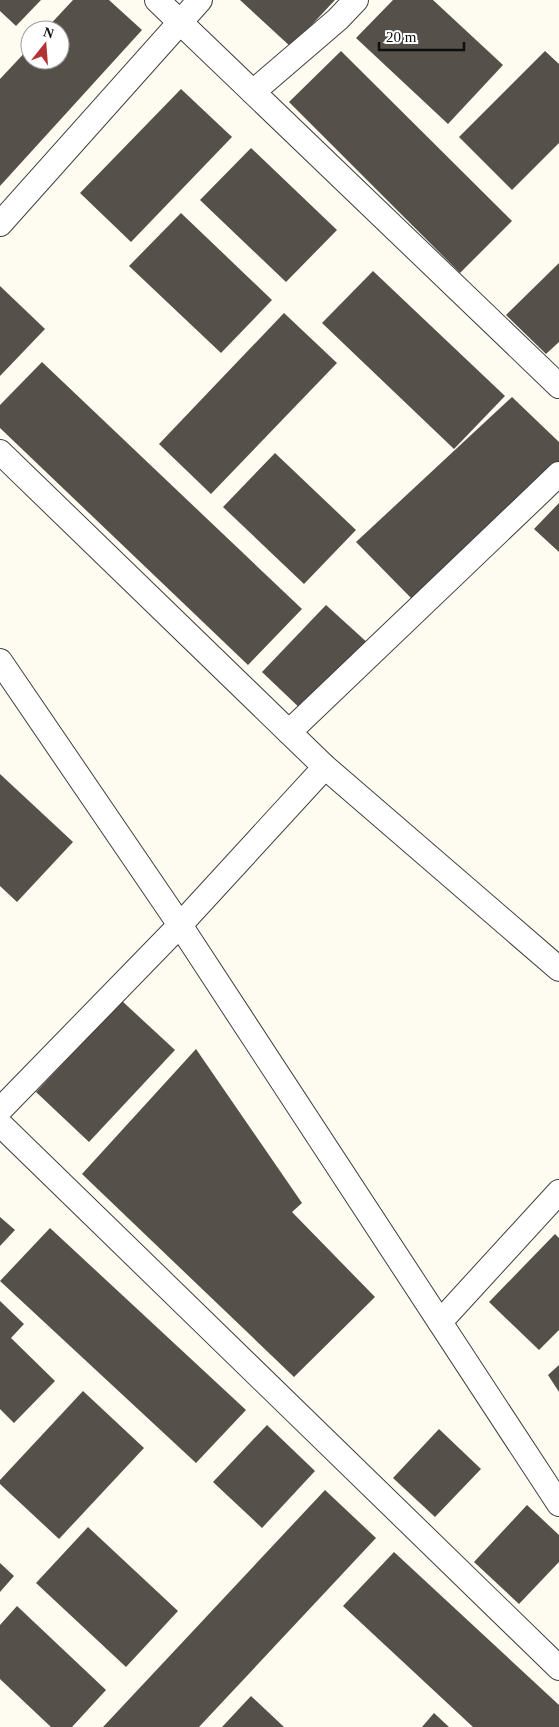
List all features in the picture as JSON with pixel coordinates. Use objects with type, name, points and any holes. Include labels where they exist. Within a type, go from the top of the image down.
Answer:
[{"type":"street","points":[[156,0],[559,386]]},
{"type":"street","points":[[0,224],[200,0]]},
{"type":"street","points":[[253,92],[338,19],[356,0]]},
{"type":"street","points":[[0,452],[325,767],[559,969]]},
{"type":"street","points":[[289,732],[559,474]]},
{"type":"street","points":[[0,661],[180,925],[559,1504]]},
{"type":"street","points":[[0,1110],[180,925],[325,767]]},
{"type":"street","points":[[0,1124],[559,1668]]},
{"type":"street","points":[[440,1322],[559,1192]]},
{"type":"building","points":[[0,0],[41,0],[16,26],[0,11]]},
{"type":"building","points":[[73,0],[109,0],[142,30],[0,186],[0,79],[20,58],[20,70],[70,70],[70,20],[54,20]]},
{"type":"building","points":[[240,0],[335,0],[291,47]]},
{"type":"building","points":[[393,0],[433,0],[503,65],[448,124],[356,38]]},
{"type":"building","points":[[341,51],[512,221],[460,273],[289,102]]},
{"type":"building","points":[[545,51],[559,64],[559,143],[512,190],[459,137]]},
{"type":"building","points":[[181,89],[232,137],[131,242],[80,193]]},
{"type":"building","points":[[251,148],[337,230],[286,282],[200,200]]},
{"type":"building","points":[[181,213],[272,300],[221,353],[129,266]]},
{"type":"building","points":[[559,263],[559,342],[546,354],[506,315]]},
{"type":"building","points":[[373,271],[505,396],[454,449],[322,323]]},
{"type":"building","points":[[0,286],[45,329],[0,376]]},
{"type":"building","points":[[284,313],[337,363],[211,494],[159,444]]},
{"type":"building","points":[[42,362],[302,609],[248,665],[0,428],[0,405]]},
{"type":"building","points":[[512,397],[559,442],[559,466],[413,600],[356,542]]},
{"type":"building","points":[[275,453],[356,530],[304,584],[223,507]]},
{"type":"building","points":[[559,503],[559,552],[534,529]]},
{"type":"building","points":[[326,605],[370,645],[305,713],[262,672]]},
{"type":"building","points":[[0,774],[73,842],[17,902],[0,886]]},
{"type":"building","points":[[122,1001],[175,1050],[89,1142],[36,1092]]},
{"type":"building","points":[[196,1049],[302,1203],[292,1212],[375,1297],[294,1377],[82,1174]]},
{"type":"building","points":[[0,1217],[15,1230],[0,1246]]},
{"type":"building","points":[[50,1228],[246,1410],[196,1463],[0,1281]]},
{"type":"building","points":[[555,1234],[559,1238],[559,1330],[539,1350],[489,1302]]},
{"type":"building","points":[[0,1301],[24,1324],[11,1338],[55,1381],[14,1423],[0,1409]]},
{"type":"building","points":[[559,1365],[559,1392],[548,1375]]},
{"type":"building","points":[[83,1391],[144,1448],[59,1539],[0,1484],[0,1480]]},
{"type":"building","points":[[267,1425],[315,1471],[262,1528],[213,1482]]},
{"type":"building","points":[[439,1429],[481,1469],[435,1517],[393,1478]]},
{"type":"building","points":[[325,1490],[376,1538],[199,1727],[103,1727]]},
{"type":"building","points":[[527,1505],[559,1535],[559,1562],[519,1604],[474,1562]]},
{"type":"building","points":[[88,1527],[178,1611],[126,1667],[36,1583]]},
{"type":"building","points":[[394,1552],[559,1705],[559,1727],[473,1727],[343,1606]]},
{"type":"building","points":[[0,1563],[14,1576],[0,1592]]},
{"type":"building","points":[[17,1606],[106,1690],[72,1727],[51,1727],[0,1679],[0,1625]]},
{"type":"building","points":[[251,1696],[284,1727],[222,1727]]},
{"type":"building","points":[[434,1713],[449,1727],[422,1727]]}]
